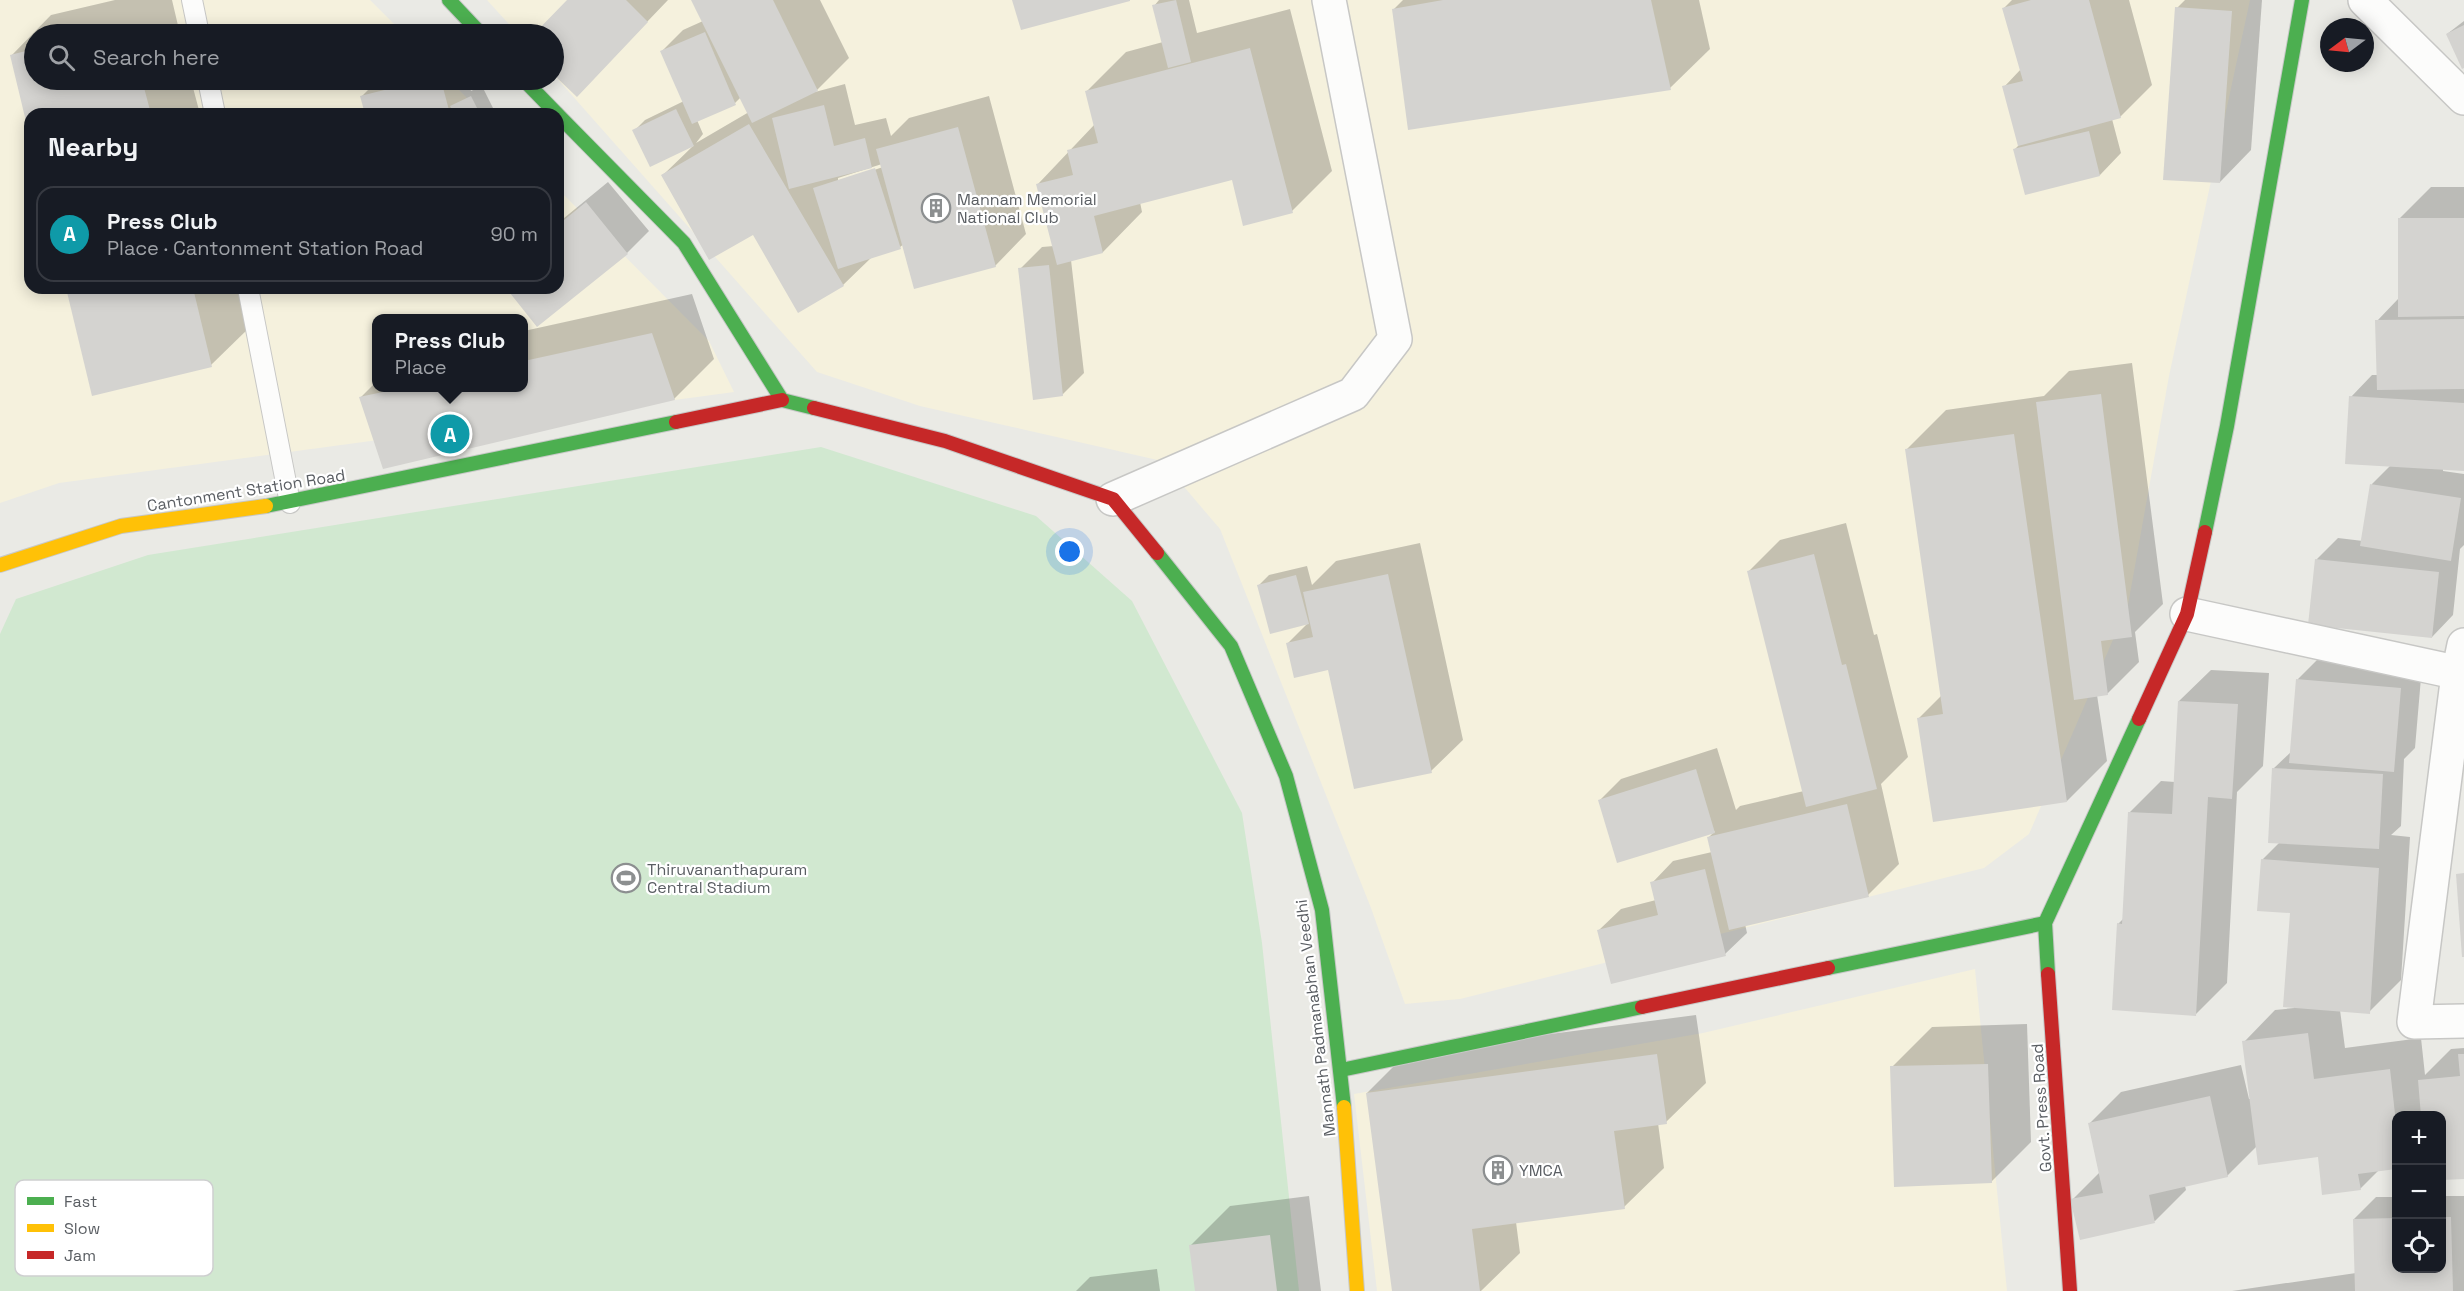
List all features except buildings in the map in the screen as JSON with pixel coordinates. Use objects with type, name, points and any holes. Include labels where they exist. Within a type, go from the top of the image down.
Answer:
[{"type":"street","points":[[449,0],[472,24]]},
{"type":"street","points":[[564,120],[684,243],[782,399],[945,441],[1113,499],[1353,394],[1395,339],[1329,0]]},
{"type":"street","points":[[1341,1070],[2045,923],[2187,614],[2227,426],[2302,0]]},
{"type":"street","points":[[2365,0],[2464,98]]},
{"type":"street","points":[[534,90],[552,108]]},
{"type":"street","name":"Cantonment Station Road","points":[[0,565],[121,526],[290,502],[782,399]]},
{"type":"street","name":"Mannath Padmanabhan Veedhi","points":[[1113,499],[1231,646],[1286,776],[1322,910],[1341,1070],[1357,1291]]},
{"type":"street","points":[[2187,614],[2462,664],[2414,1022],[2464,1022]]},
{"type":"street","name":"Govt. Press Road","points":[[2045,923],[2070,1291]]},
{"type":"lane","points":[[192,0],[197,24]]},
{"type":"lane","points":[[210,90],[214,108]]},
{"type":"lane","points":[[249,294],[290,502]]},
{"type":"shaded area","points":[[0,0],[370,0],[394,24],[24,24],[24,90],[459,90],[477,108],[24,108],[24,294],[564,294],[564,195],[709,341],[734,392],[59,483],[0,503]]},
{"type":"shaded area","points":[[487,0],[2250,0],[2169,376],[2128,605],[2029,834],[1984,868],[1460,999],[1405,1004],[1371,908],[1220,529],[1162,461],[920,406],[817,372],[564,86],[564,24],[509,24]]},
{"type":"shaded area","points":[[1975,969],[2007,1291],[1377,1291],[1354,1094],[1703,1033]]},
{"type":"green space","name":"Thiruvananthapuram Central Stadium","points":[[821,447],[1036,516],[1132,601],[1242,813],[1262,943],[1299,1291],[0,1291],[0,634],[16,599],[148,555]]},
{"type":"traffic: fast","points":[[449,0],[472,24]]},
{"type":"traffic: fast","points":[[2205,532],[2227,426],[2302,0]]},
{"type":"traffic: fast","points":[[534,90],[551,108]]},
{"type":"traffic: fast","points":[[564,121],[684,243],[782,400],[814,408]]},
{"type":"traffic: fast","points":[[266,506],[676,422]]},
{"type":"traffic: fast","points":[[1157,553],[1231,646],[1286,776],[1322,910],[1344,1107]]},
{"type":"traffic: fast","points":[[2048,974],[2045,923],[2139,719]]},
{"type":"traffic: fast","points":[[1828,968],[2045,923]]},
{"type":"traffic: fast","points":[[1341,1070],[1642,1007]]},
{"type":"traffic: slow","points":[[0,565],[121,526],[266,506]]},
{"type":"traffic: slow","points":[[1344,1107],[1357,1291]]},
{"type":"traffic: jam","points":[[676,422],[782,400]]},
{"type":"traffic: jam","points":[[814,408],[945,441],[1113,499],[1157,553]]},
{"type":"traffic: jam","points":[[2139,719],[2187,614],[2205,532]]},
{"type":"traffic: jam","points":[[1642,1007],[1828,968]]},
{"type":"traffic: jam","points":[[2048,974],[2070,1291]]},
{"type":"place","name":"Mannam Memorial National Club","points":[[936,208]]},
{"type":"place","name":"Press Club","points":[[450,434]]},
{"type":"place","name":"Thiruvananthapuram Central Stadium","points":[[626,878]]},
{"type":"place","name":"YMCA","points":[[1498,1170]]}]
